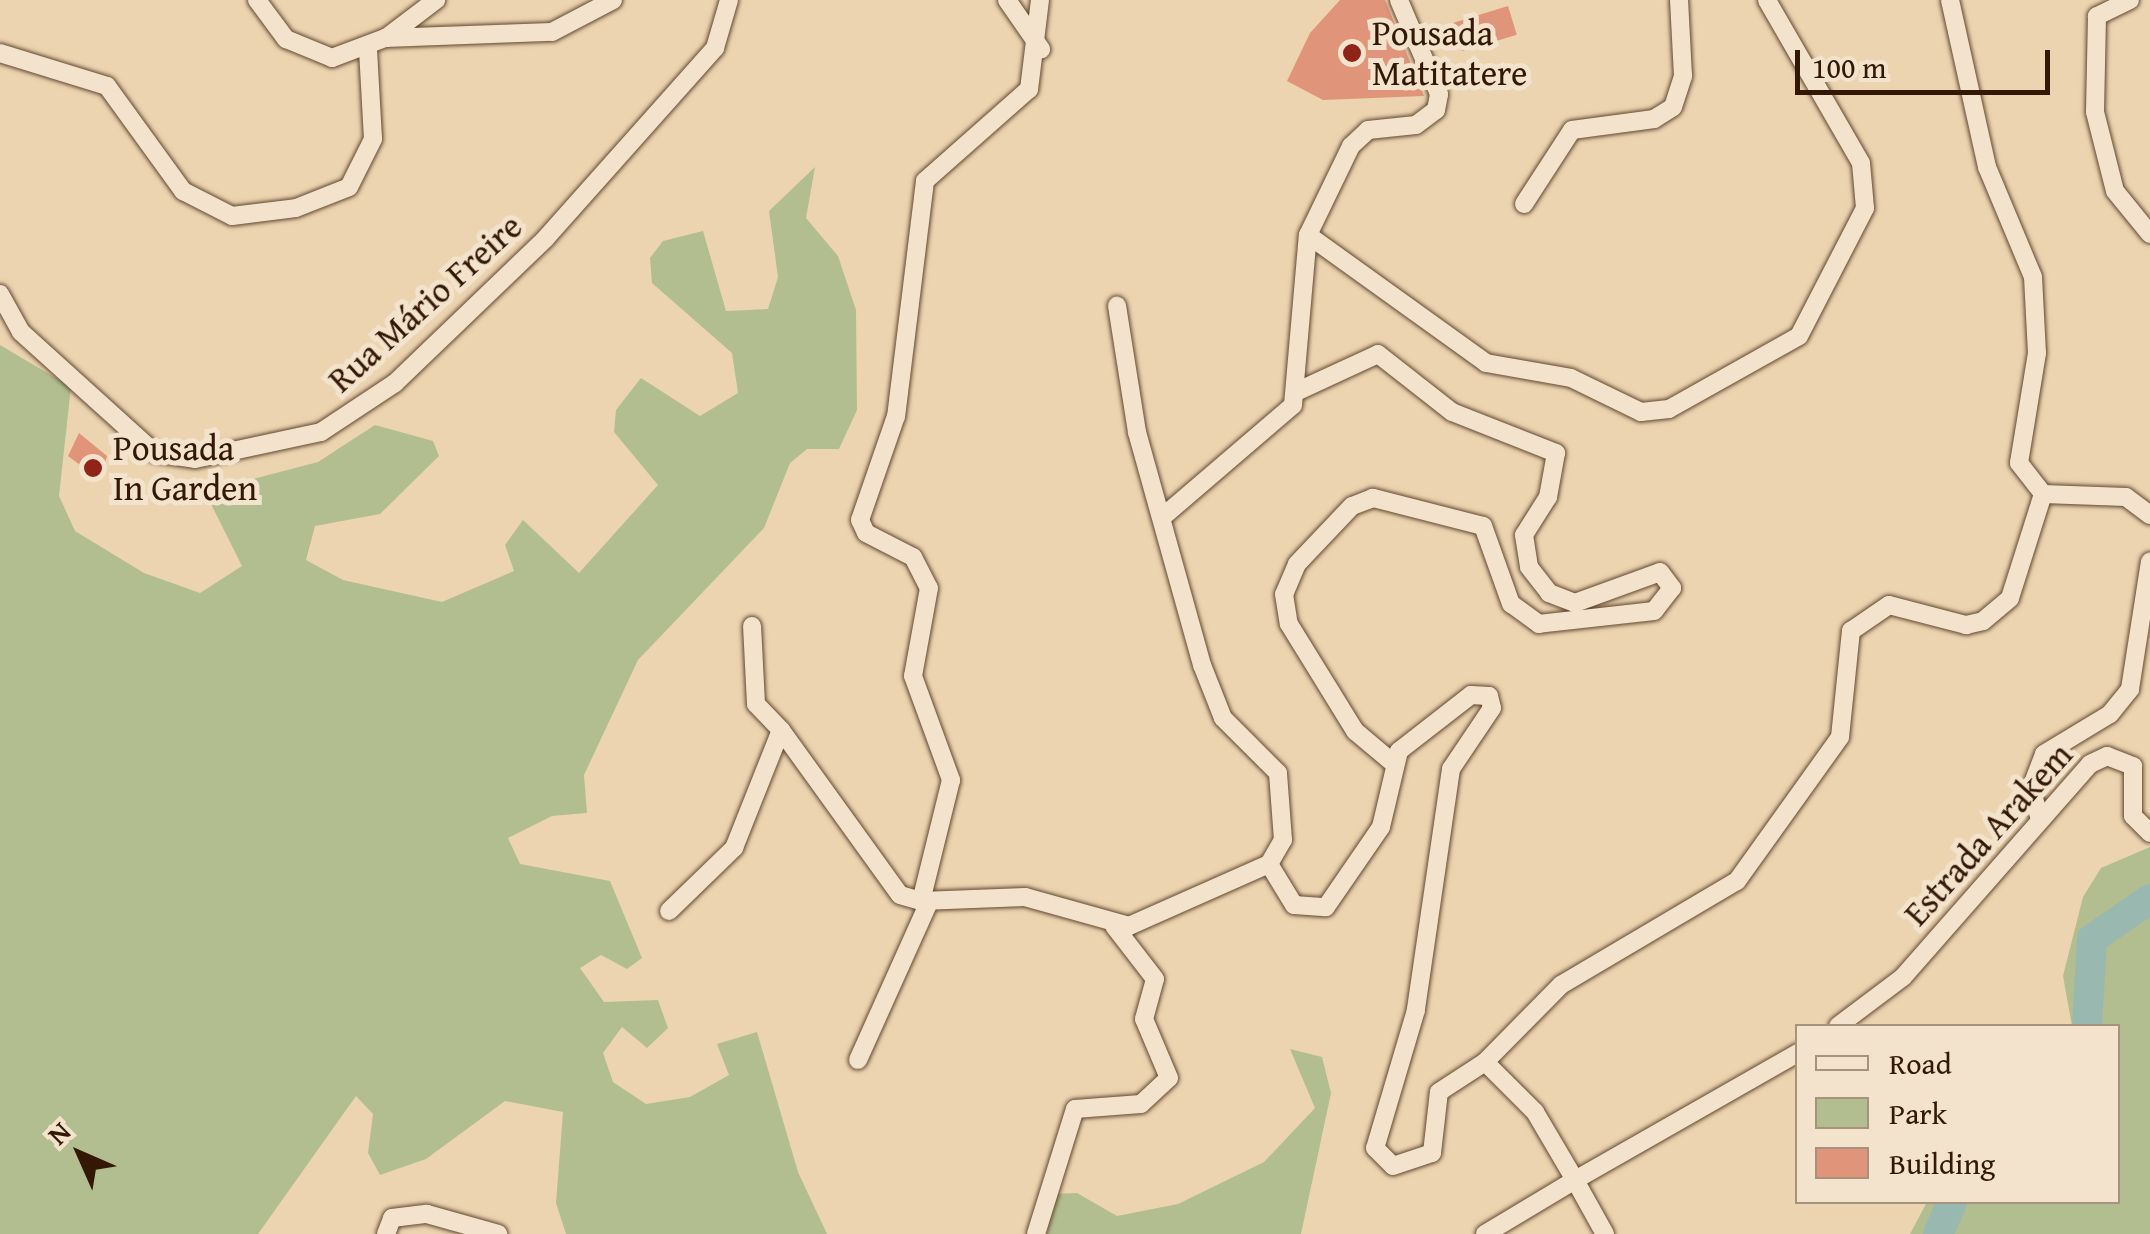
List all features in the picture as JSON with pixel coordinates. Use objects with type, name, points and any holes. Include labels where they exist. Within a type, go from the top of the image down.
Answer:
[{"type":"street","points":[[256,0],[305,53],[368,49],[436,0]]},
{"type":"street","points":[[385,38],[552,32],[613,0]]},
{"type":"street","name":"Rua Mário Freire","points":[[0,294],[21,332],[154,453],[195,459],[321,432],[394,383],[545,239],[715,48],[730,0]]},
{"type":"street","points":[[1007,0],[1040,49]]},
{"type":"street","points":[[858,1060],[925,901],[951,780],[913,676],[929,588],[912,558],[866,533],[860,520],[896,416],[925,181],[1020,102],[1040,49],[1040,0]]},
{"type":"street","points":[[1298,391],[1294,336],[1308,235],[1352,146],[1368,130],[1416,124],[1436,110],[1438,94],[1399,0]]},
{"type":"street","points":[[1524,204],[1572,130],[1654,119],[1674,108],[1683,76],[1680,0]]},
{"type":"street","points":[[1308,235],[1486,363],[1571,378],[1640,412],[1669,410],[1807,328],[1865,208],[1861,162],[1767,0]]},
{"type":"street","points":[[1269,864],[1294,905],[1326,907],[1381,827],[1393,764],[1471,695],[1484,692],[1492,708],[1451,769],[1416,1010],[1381,1103],[1376,1158],[1393,1166],[1432,1153],[1439,1092],[1485,1062],[1561,985],[1737,881],[1840,737],[1851,632],[1890,605],[1966,626],[1983,621],[2010,598],[2043,494],[2016,447],[2037,354],[2033,277],[1987,167],[1950,0]]},
{"type":"street","points":[[2130,0],[2094,8],[2095,112],[2106,164],[2150,234]]},
{"type":"street","points":[[0,53],[107,86],[183,191],[232,216],[296,208],[349,187],[373,139],[368,49]]},
{"type":"street","points":[[752,626],[756,704],[781,730],[900,895],[925,901],[1025,898],[1114,926],[1151,920],[1269,864],[1283,840],[1283,786],[1212,696],[1166,514],[1137,432],[1117,306]]},
{"type":"street","points":[[1166,514],[1271,432],[1298,391],[1378,354],[1452,412],[1556,453],[1548,497],[1524,535],[1529,567],[1549,593],[1575,603],[1660,572],[1672,588],[1654,611],[1539,624],[1511,604],[1484,526],[1372,498],[1352,506],[1297,564],[1284,594],[1289,624],[1355,732],[1393,764]]},
{"type":"street","points":[[2043,494],[2126,497],[2150,515]]},
{"type":"street","points":[[2039,816],[2031,788],[2044,754],[2110,714],[2130,689],[2150,562]]},
{"type":"street","points":[[670,911],[711,880],[734,848],[781,730]]},
{"type":"street","name":"Estrada Arakem","points":[[1841,1024],[1902,976],[2039,816],[2106,756],[2133,766],[2133,816],[2150,833]]},
{"type":"street","points":[[1036,1234],[1075,1109],[1140,1104],[1169,1078],[1144,1019],[1155,979],[1114,926]]},
{"type":"street","points":[[1485,1234],[1795,1055]]},
{"type":"street","points":[[1485,1062],[1535,1112],[1605,1234]]},
{"type":"street","points":[[386,1234],[392,1218],[415,1214],[468,1219],[498,1234]]},
{"type":"green space","points":[[815,167],[806,218],[838,256],[856,310],[857,410],[839,449],[807,449],[790,463],[764,528],[638,660],[584,775],[587,813],[552,816],[508,838],[520,864],[610,881],[642,958],[627,969],[601,955],[580,968],[604,1002],[658,1000],[668,1028],[647,1048],[622,1027],[603,1053],[613,1082],[646,1104],[690,1097],[729,1075],[717,1044],[757,1032],[798,1172],[827,1234],[566,1234],[556,1203],[563,1112],[505,1101],[426,1159],[380,1175],[368,1153],[373,1114],[356,1096],[258,1234],[0,1234],[0,345],[71,387],[59,496],[75,531],[144,573],[200,593],[242,566],[210,502],[234,484],[318,462],[375,425],[433,441],[439,456],[380,514],[315,526],[306,560],[343,580],[442,602],[514,571],[505,545],[523,520],[579,573],[658,485],[614,432],[616,410],[641,378],[700,416],[738,393],[732,353],[652,283],[650,258],[663,241],[703,231],[726,311],[768,309],[778,277],[769,211]]},
{"type":"green space","points":[[2150,847],[2150,1234],[1910,1234],[1926,1204],[2120,1204],[2120,1024],[2072,1024],[2063,976],[2083,897],[2101,868]]},
{"type":"green space","points":[[1290,1049],[1322,1057],[1331,1093],[1301,1234],[1047,1234],[1055,1194],[1077,1193],[1117,1216],[1178,1204],[1264,1162],[1315,1108]]},
{"type":"building","name":"Pousada Matitatere","points":[[1340,0],[1385,0],[1424,96],[1323,100],[1287,81],[1310,33]]},
{"type":"building","points":[[1508,6],[1517,35],[1462,51],[1453,23]]},
{"type":"building","name":"Pousada In Garden","points":[[79,433],[107,456],[100,480],[68,456]]},
{"type":"waterway","points":[[2087,1024],[2092,939],[2150,899]]},
{"type":"waterway","points":[[1938,1234],[1951,1204]]},
{"type":"place","name":"Pousada Matitatere","points":[[1352,53]]},
{"type":"place","name":"Pousada In Garden","points":[[93,468]]}]
